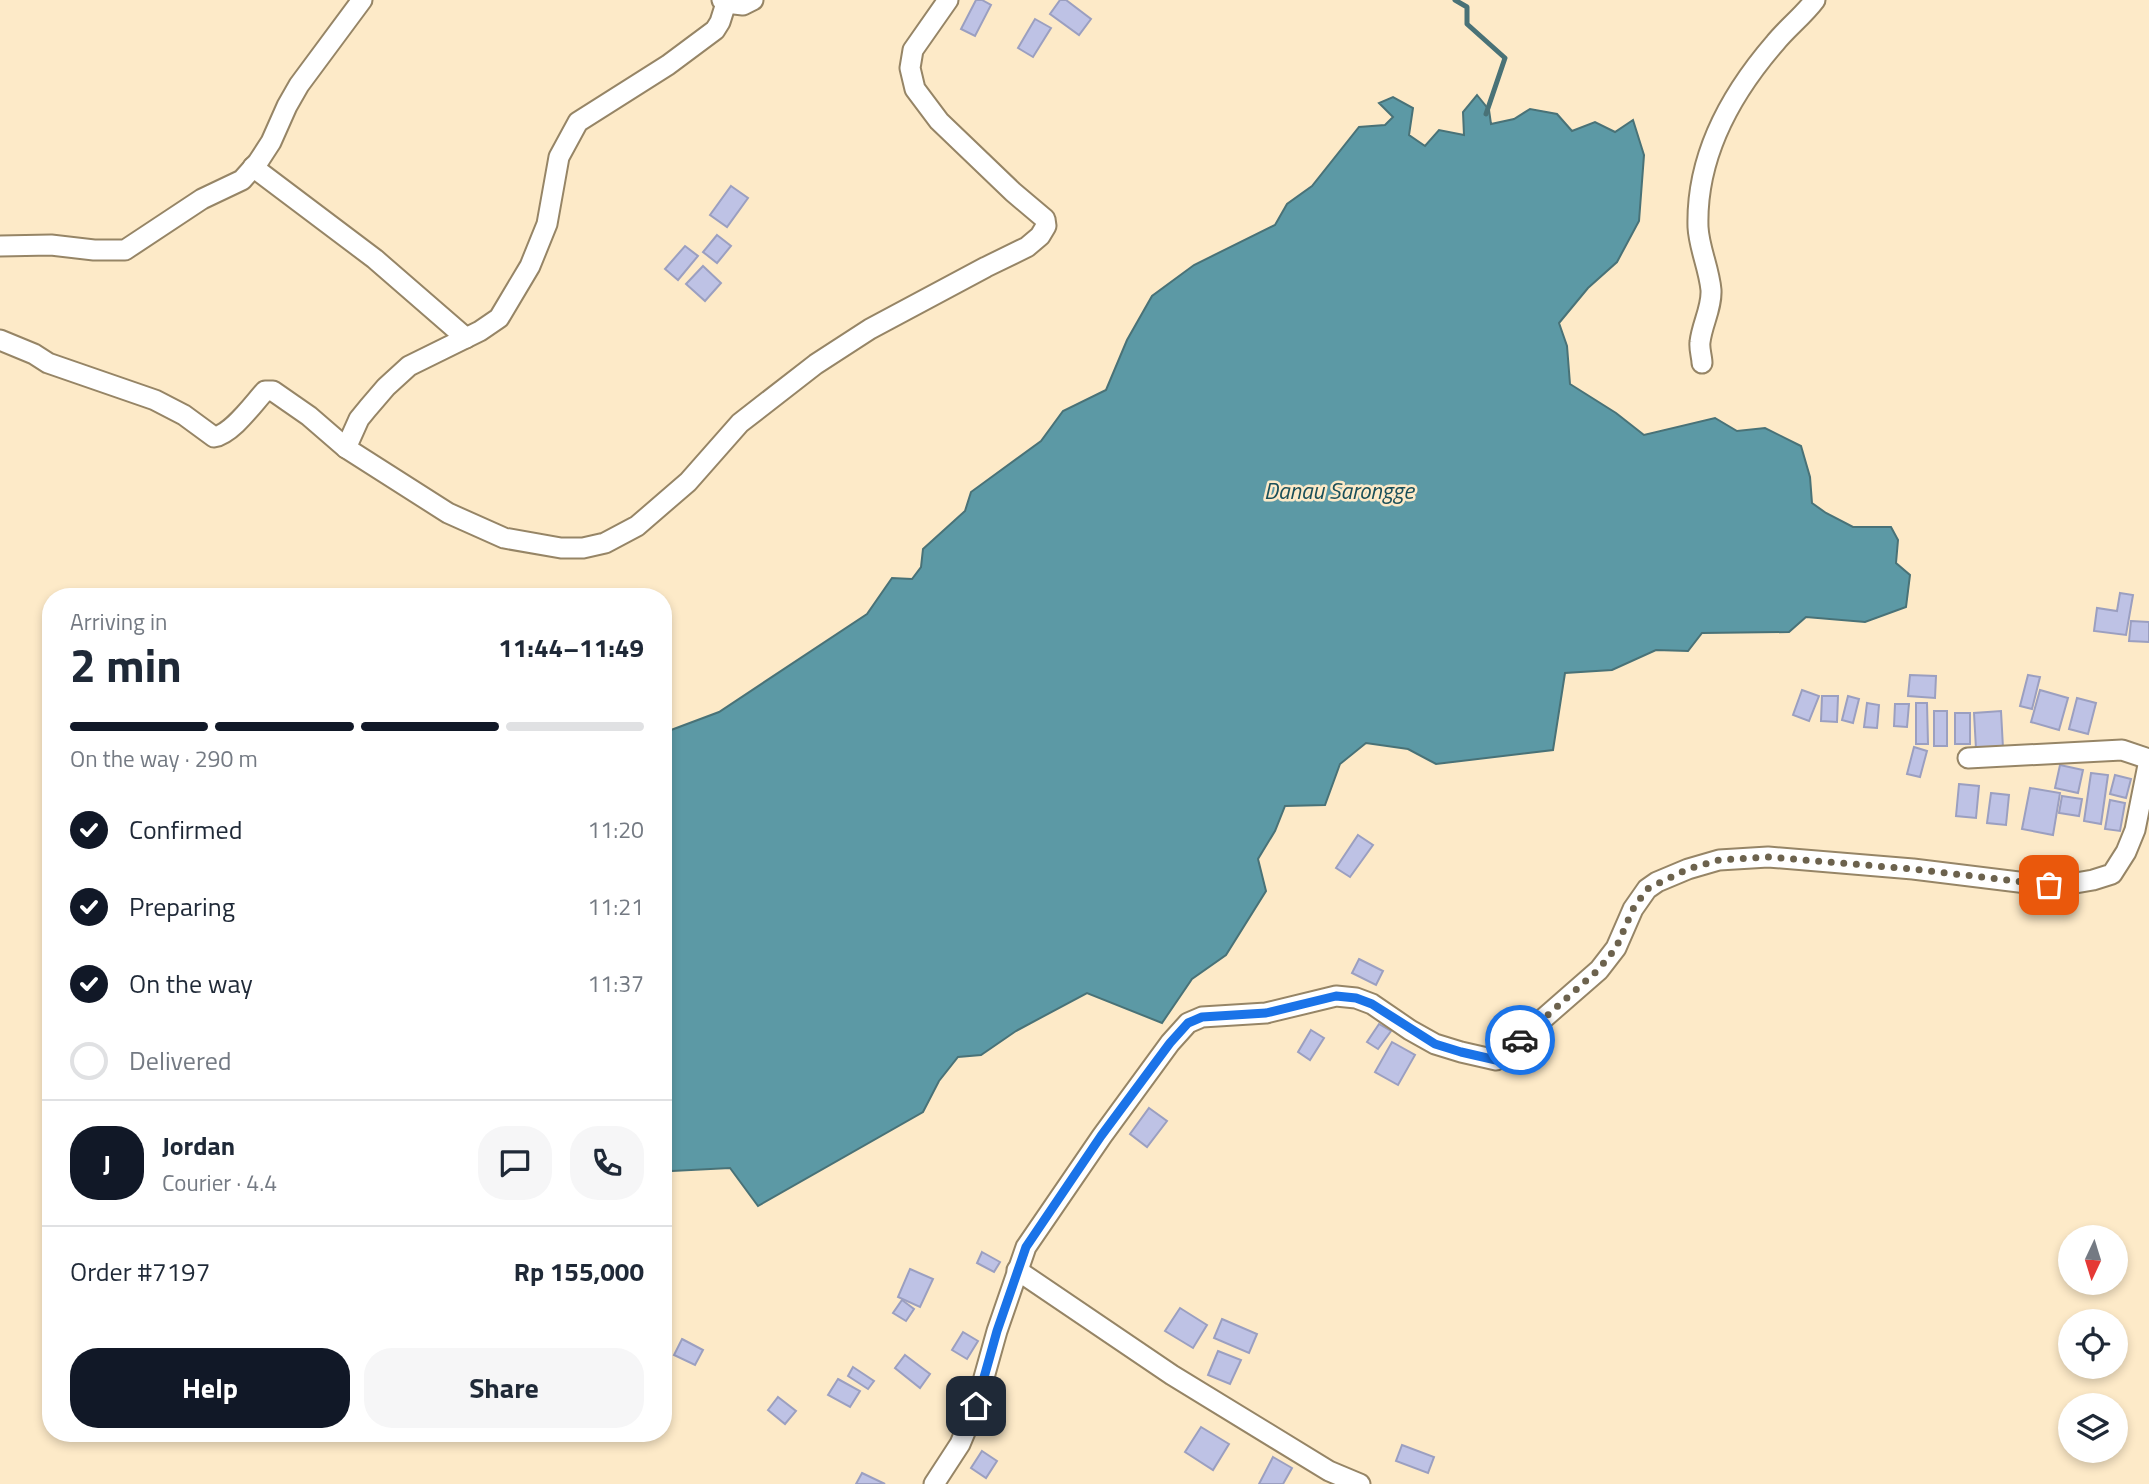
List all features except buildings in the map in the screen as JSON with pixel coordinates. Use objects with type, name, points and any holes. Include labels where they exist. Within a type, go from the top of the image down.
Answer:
[{"type":"street","points":[[0,246],[51,245],[125,250],[202,200],[242,180],[271,142],[299,85],[362,0]]},
{"type":"street","points":[[346,448],[359,419],[386,387],[409,366],[466,338],[499,318],[530,266],[547,224],[559,157],[578,122],[668,65],[715,30],[720,22],[724,2],[743,5],[753,0]]},
{"type":"street","points":[[0,340],[48,363],[155,400],[184,415],[214,437],[219,437],[231,428],[265,391],[273,391],[309,416],[346,448],[448,513],[504,538],[561,548],[583,548],[604,543],[620,537],[656,510],[688,482],[740,423],[816,364],[870,329],[1027,247],[1040,236],[1046,226],[1045,219],[939,121],[915,89],[910,68],[913,50],[948,0]]},
{"type":"street","points":[[1703,363],[1700,343],[1711,298],[1710,276],[1698,231],[1698,208],[1709,150],[1739,89],[1778,39],[1815,0]]},
{"type":"street","points":[[253,167],[375,259],[466,338]]},
{"type":"street","points":[[934,1484],[960,1444],[976,1406],[997,1331],[1026,1247],[1101,1136],[1188,1023],[1202,1017],[1266,1013],[1336,996],[1356,998],[1372,1004],[1435,1044],[1496,1060],[1598,970],[1616,948],[1633,909],[1647,889],[1688,869],[1719,860],[1768,857],[1913,869],[2035,884],[2064,885],[2112,874],[2126,852],[2137,819],[2149,760],[2122,750],[1968,758]]},
{"type":"street","points":[[1017,1270],[1172,1375],[1329,1471],[1360,1484]]},
{"type":"water","name":"Danau Sarongge","points":[[1477,95],[1489,110],[1491,124],[1514,119],[1530,109],[1557,114],[1572,131],[1595,122],[1615,132],[1633,120],[1644,155],[1639,221],[1617,262],[1588,288],[1559,323],[1567,346],[1570,384],[1616,413],[1644,435],[1715,418],[1737,431],[1765,428],[1801,446],[1810,477],[1812,503],[1853,527],[1891,527],[1898,540],[1896,563],[1910,575],[1906,607],[1865,622],[1806,617],[1789,632],[1702,633],[1688,651],[1656,650],[1612,670],[1565,673],[1553,750],[1436,764],[1408,749],[1366,743],[1340,764],[1325,805],[1285,806],[1275,831],[1258,859],[1266,891],[1226,955],[1192,979],[1162,1023],[1087,993],[1016,1031],[981,1055],[958,1057],[939,1081],[923,1112],[758,1206],[730,1168],[672,1171],[672,730],[719,712],[867,614],[892,578],[912,579],[921,567],[923,549],[965,511],[971,492],[1041,441],[1063,411],[1106,390],[1127,340],[1152,296],[1194,265],[1275,225],[1287,204],[1312,186],[1359,127],[1385,125],[1393,117],[1379,103],[1393,97],[1413,108],[1409,135],[1425,146],[1439,130],[1464,135],[1463,112]]},
{"type":"waterway","points":[[1455,0],[1467,7],[1467,24],[1505,58],[1486,114]]},
{"type":"way so far","points":[[1520,1040],[1598,970],[1616,948],[1633,909],[1647,889],[1688,869],[1719,860],[1768,857],[1913,869],[2049,885]]},
{"type":"route","points":[[976,1406],[997,1331],[1026,1247],[1101,1136],[1188,1023],[1202,1017],[1225,1014],[1266,1013],[1336,996],[1356,998],[1372,1004],[1435,1044],[1461,1052],[1496,1060],[1520,1040]]}]
